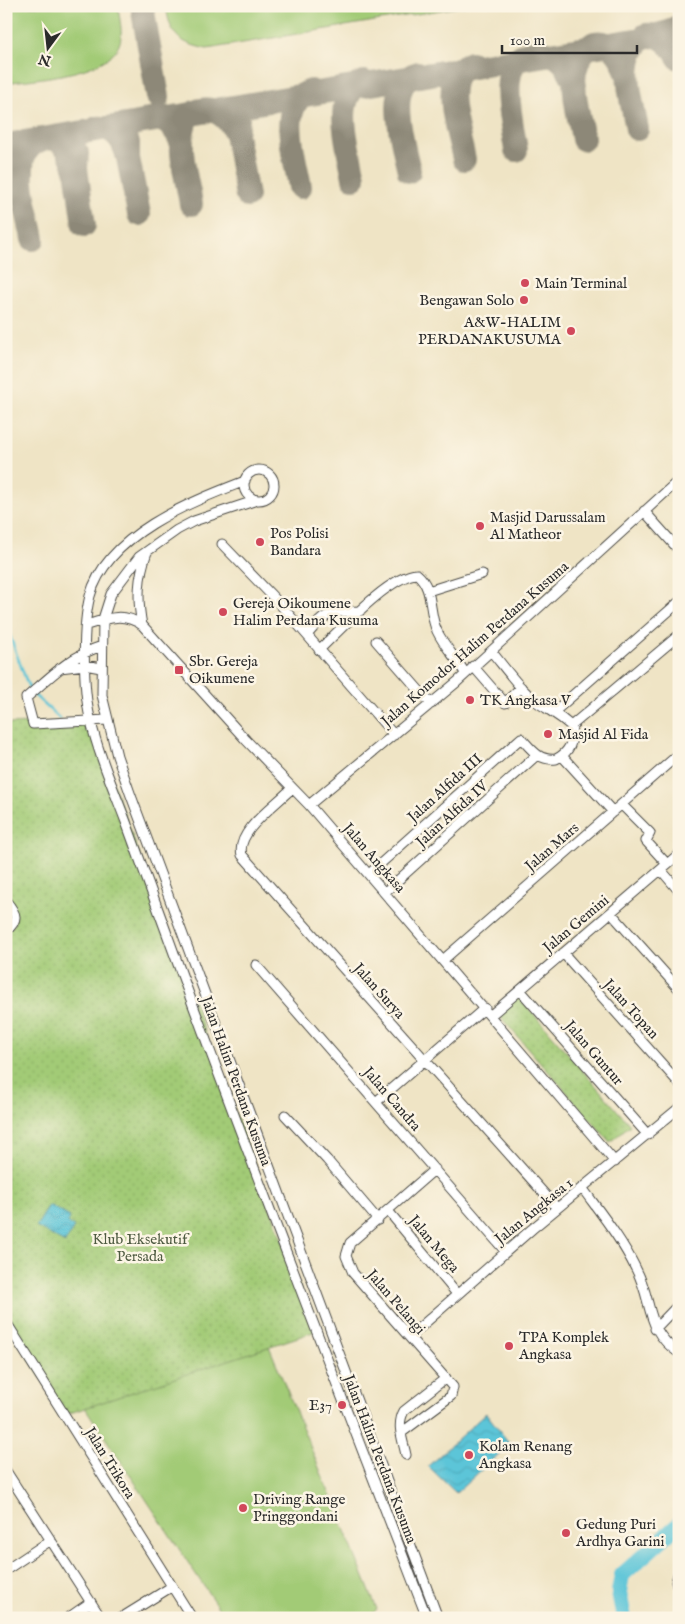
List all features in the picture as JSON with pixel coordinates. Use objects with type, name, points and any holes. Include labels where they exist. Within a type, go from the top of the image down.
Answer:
[{"type":"street","points":[[263,471],[272,478],[271,492],[266,498],[257,500],[246,493],[245,480],[248,475],[263,471]]},
{"type":"street","name":"Jalan Halim Perdana Kusuma","points":[[245,480],[188,504],[136,536],[120,549],[104,568],[93,588],[86,615],[84,682],[90,721],[102,759],[274,1222],[427,1618]]},
{"type":"street","name":"Jalan Komodor Halim Perdana Kusuma","points":[[309,805],[431,704],[679,480]]},
{"type":"street","name":"Jalan Halim Perdana Kusuma","points":[[257,500],[194,521],[139,557],[116,586],[107,605],[103,620],[102,695],[107,720],[130,793],[438,1618]]},
{"type":"street","points":[[644,511],[679,550]]},
{"type":"street","points":[[222,544],[306,635],[394,735]]},
{"type":"street","points":[[142,625],[138,602],[140,574],[147,552]]},
{"type":"street","points":[[319,650],[384,590],[411,574],[417,574],[428,591],[438,633],[466,673]]},
{"type":"street","points":[[428,591],[482,574]]},
{"type":"street","points":[[555,711],[679,602]]},
{"type":"street","points":[[306,635],[320,619],[330,613],[360,611]]},
{"type":"street","name":"Jalan Angkasa","points":[[86,624],[119,616],[127,617],[142,625],[309,805],[615,1162]]},
{"type":"street","points":[[571,726],[679,634]]},
{"type":"street","points":[[376,641],[431,704]]},
{"type":"street","points":[[102,646],[86,651],[60,668],[30,694],[32,724],[107,720]]},
{"type":"street","points":[[491,651],[521,687],[546,708],[555,711],[571,726],[571,744],[562,756],[551,760],[537,756]]},
{"type":"street","points":[[60,668],[85,666],[101,668]]},
{"type":"street","points":[[473,666],[504,703],[521,687]]},
{"type":"street","name":"Jalan Alfida III","points":[[369,874],[521,738],[537,756]]},
{"type":"street","name":"Jalan Mars","points":[[443,960],[679,754]]},
{"type":"street","name":"Jalan Alfida IV","points":[[385,892],[537,756]]},
{"type":"street","points":[[562,756],[613,812]]},
{"type":"street","name":"Jalan Surya","points":[[292,788],[246,833],[240,848],[242,855],[424,1062],[557,1208]]},
{"type":"street","points":[[622,805],[650,833],[646,841],[679,891]]},
{"type":"street","name":"Jalan Gemini","points":[[376,1102],[488,1012],[520,990],[679,854]]},
{"type":"street","points":[[6,901],[15,912],[16,917],[14,924],[6,931]]},
{"type":"street","points":[[611,913],[679,989]]},
{"type":"street","name":"Jalan Topan","points":[[563,953],[679,1083]]},
{"type":"street","name":"Jalan Candra","points":[[256,965],[436,1169],[506,1252]]},
{"type":"street","name":"Jalan Guntur","points":[[520,990],[648,1135]]},
{"type":"street","name":"Jalan Angkasa 1","points":[[409,1337],[557,1208],[583,1189],[679,1108]]},
{"type":"street","points":[[285,1115],[378,1220]]},
{"type":"street","name":"Jalan Pelangi","points":[[436,1169],[389,1212],[350,1243],[346,1256],[347,1263],[353,1273],[446,1378]]},
{"type":"street","points":[[583,1189],[611,1227],[637,1271],[646,1292],[655,1329],[668,1346],[679,1353]]},
{"type":"street","name":"Jalan Mega","points":[[389,1212],[457,1294]]},
{"type":"street","points":[[655,1329],[679,1304]]},
{"type":"street","name":"Jalan Trikora","points":[[6,1322],[192,1618]]},
{"type":"street","points":[[401,1433],[453,1394],[453,1387],[446,1378],[404,1411],[400,1420],[401,1433],[406,1455]]},
{"type":"street","points":[[424,1396],[433,1410]]},
{"type":"street","points":[[6,1471],[101,1618]]},
{"type":"street","points":[[6,1570],[52,1540]]},
{"type":"street","points":[[679,1571],[676,1582],[679,1594]]},
{"type":"street","points":[[121,1618],[171,1587]]},
{"type":"street","points":[[68,1618],[91,1602]]},
{"type":"green space","points":[[6,6],[118,6],[121,31],[119,45],[112,55],[100,63],[85,69],[52,77],[6,83]]},
{"type":"green space","points":[[166,6],[465,6],[207,49],[189,44],[177,36],[170,24]]},
{"type":"green space","name":"Klub Eksekutif Persada","points":[[90,721],[316,1331],[64,1415],[6,1321],[6,931],[15,924],[6,901],[6,724]]},
{"type":"green space","points":[[517,995],[630,1125],[610,1142],[497,1013]]},
{"type":"green space","name":"Driving Range Pringgondani","points":[[269,1346],[377,1609],[369,1618],[225,1618],[84,1406]]},
{"type":"water","points":[[49,1205],[70,1217],[67,1223],[74,1227],[65,1243],[36,1227]]},
{"type":"water","name":"Kolam Renang Angkasa","points":[[486,1413],[510,1444],[456,1493],[428,1466]]},
{"type":"waterway","points":[[6,625],[30,691]]},
{"type":"waterway","points":[[34,695],[60,719]]},
{"type":"waterway","points":[[624,1618],[619,1592],[622,1575],[679,1524]]},
{"type":"taxiway","points":[[142,6],[158,97]]},
{"type":"taxiway","points":[[6,145],[641,39],[672,31],[679,26]]},
{"type":"taxiway","points":[[637,129],[628,79],[631,55],[637,44],[646,35],[656,36],[669,45],[679,58]]},
{"type":"taxiway","points":[[583,139],[574,87],[578,62],[584,52],[594,43],[606,44],[616,51],[627,73]]},
{"type":"taxiway","points":[[516,150],[508,88],[510,73],[516,61],[526,53],[548,53],[557,57],[568,68],[573,78]]},
{"type":"taxiway","points":[[464,159],[455,121],[453,92],[455,79],[461,69],[471,63]]},
{"type":"taxiway","points":[[409,171],[400,131],[398,101],[401,89],[407,79],[418,73]]},
{"type":"taxiway","points":[[354,178],[346,139],[344,110],[347,98],[353,88],[364,82]]},
{"type":"taxiway","points":[[300,187],[290,133],[291,119],[294,107],[300,97],[311,91]]},
{"type":"taxiway","points":[[191,204],[183,163],[182,146],[184,126],[189,117],[204,109],[213,111],[222,115],[236,134]]},
{"type":"taxiway","points":[[149,119],[161,120],[170,125],[177,133],[182,144]]},
{"type":"taxiway","points":[[238,119],[236,134],[247,196]]},
{"type":"taxiway","points":[[97,128],[114,132],[124,146],[128,158]]},
{"type":"taxiway","points":[[33,239],[22,181],[23,160],[26,152],[40,140],[46,138],[53,139],[66,147],[76,169]]},
{"type":"taxiway","points":[[128,143],[128,158],[139,214]]},
{"type":"taxiway","points":[[77,153],[76,169],[84,225]]},
{"type":"place","name":"Main Terminal","points":[[525,283]]},
{"type":"place","name":"Bengawan Solo","points":[[524,300]]},
{"type":"place","name":"A&W-HALIM PERDANAKUSUMA","points":[[571,331]]},
{"type":"place","name":"Masjid Darussalam Al Matheor","points":[[480,526]]},
{"type":"place","name":"Pos Polisi Bandara","points":[[260,542]]},
{"type":"place","name":"Gereja Oikoumene Halim Perdana Kusuma","points":[[223,612]]},
{"type":"place","name":"Sbr. Gereja Oikumene","points":[[179,670]]},
{"type":"place","name":"TK Angkasa V","points":[[470,700]]},
{"type":"place","name":"Masjid Al Fida","points":[[548,734]]},
{"type":"place","name":"TPA Komplek Angkasa","points":[[509,1346]]},
{"type":"place","name":"E37","points":[[342,1405]]},
{"type":"place","name":"Kolam Renang Angkasa","points":[[469,1455]]},
{"type":"place","name":"Driving Range Pringgondani","points":[[243,1508]]},
{"type":"place","name":"Gedung Puri Ardhya Garini","points":[[566,1533]]}]
